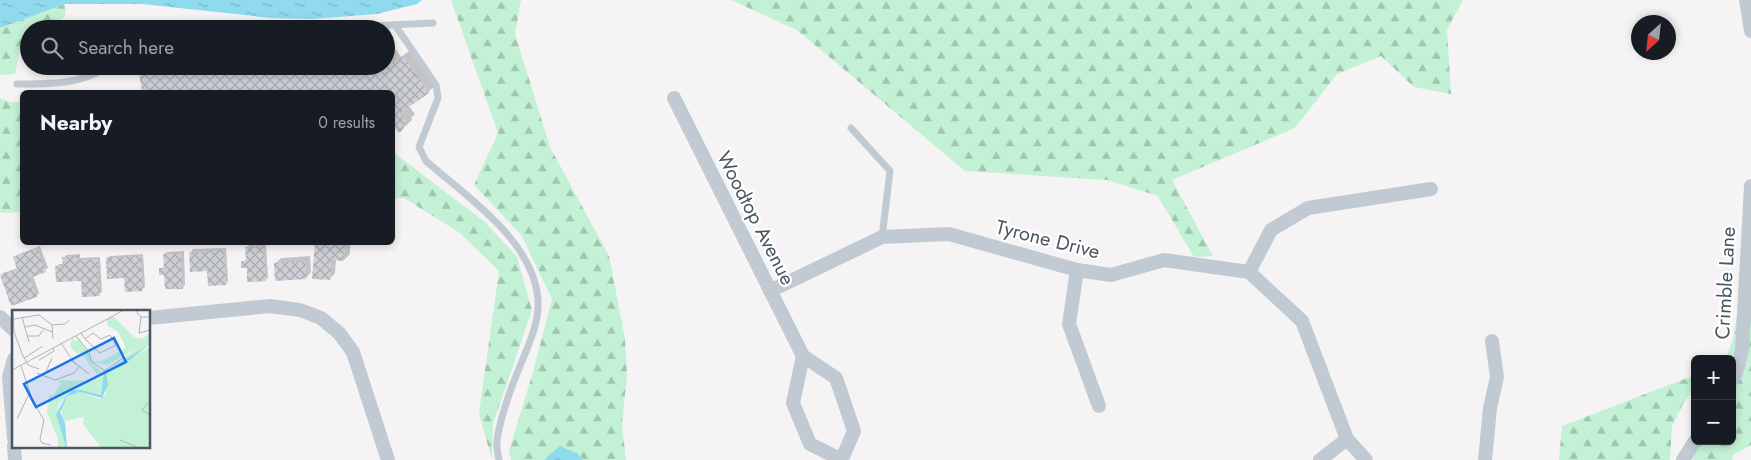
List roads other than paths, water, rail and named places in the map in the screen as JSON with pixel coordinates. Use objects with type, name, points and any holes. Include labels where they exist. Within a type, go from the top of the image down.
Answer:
[{"type":"street","points":[[1746,0],[1751,31]]},
{"type":"street","name":"Woodtop Avenue","points":[[674,98],[803,356],[836,378],[854,431],[842,460],[810,444],[793,403],[803,356]]},
{"type":"street","name":"Crimble Lane","points":[[1736,373],[1742,350],[1749,258],[1751,186]]},
{"type":"street","points":[[1366,460],[1347,439],[1302,321],[1249,272],[1271,230],[1308,208],[1430,189]]},
{"type":"street","name":"Tyrone Drive","points":[[770,291],[882,237],[949,234],[1077,270],[1111,275],[1164,260],[1249,272]]},
{"type":"street","points":[[1077,270],[1069,324],[1099,406]]},
{"type":"street","points":[[150,318],[270,306],[300,310],[321,318],[339,333],[353,352],[388,460]]},
{"type":"street","points":[[0,317],[12,328]]},
{"type":"street","points":[[1485,460],[1490,408],[1497,377],[1492,340]]},
{"type":"street","points":[[12,366],[9,377],[12,414]]},
{"type":"street","points":[[1320,460],[1347,439]]},
{"type":"street","points":[[1682,460],[1692,445]]},
{"type":"lane","points":[[395,25],[433,23]]},
{"type":"lane","points":[[395,25],[436,85],[438,98],[419,147],[426,161],[501,226],[521,251],[533,276],[538,300],[535,325],[510,392],[496,442],[500,460]]},
{"type":"lane","points":[[17,84],[64,84],[94,75]]},
{"type":"lane","points":[[851,128],[890,171],[882,237]]},
{"type":"water","points":[[0,0],[422,0],[417,4],[377,14],[310,19],[271,18],[142,4],[65,4],[0,28]]},
{"type":"water","points":[[560,446],[578,454],[583,460],[545,460]]}]
